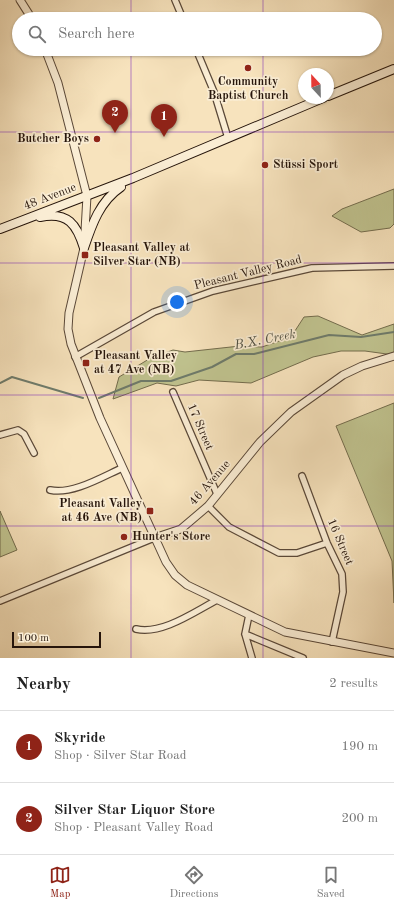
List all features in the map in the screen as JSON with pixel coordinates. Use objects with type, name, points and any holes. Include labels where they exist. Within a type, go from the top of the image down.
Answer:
[{"type":"main road","points":[[334,94],[394,69]]},
{"type":"main road","points":[[84,248],[92,225],[106,199],[113,192],[133,178],[309,104]]},
{"type":"main road","name":"48 Avenue","points":[[0,230],[133,178]]},
{"type":"main road","points":[[18,223],[48,216],[64,218],[79,230],[84,248]]},
{"type":"street","points":[[20,0],[28,12]]},
{"type":"street","points":[[175,0],[179,12]]},
{"type":"street","points":[[48,56],[58,83],[87,196],[84,248],[69,313],[68,329],[75,357],[122,468],[166,562],[175,575],[187,586],[285,632],[394,653]]},
{"type":"street","points":[[199,56],[214,92],[228,138]]},
{"type":"street","name":"Pleasant Valley Road","points":[[75,357],[154,312],[213,291],[312,268],[394,266]]},
{"type":"street","name":"46 Avenue","points":[[0,601],[154,538],[181,529],[208,506],[260,442],[291,412],[342,375],[362,366],[394,356]]},
{"type":"street","name":"17 Street","points":[[173,392],[217,494]]},
{"type":"street","points":[[0,435],[18,430],[24,434],[34,453]]},
{"type":"street","points":[[50,490],[60,492],[70,490],[122,468]]},
{"type":"street","name":"16 Street","points":[[302,476],[328,543],[342,574],[343,592],[332,642]]},
{"type":"street","points":[[208,506],[229,527],[279,553],[297,553],[328,543]]},
{"type":"street","points":[[136,628],[146,631],[158,629],[217,600]]},
{"type":"street","points":[[249,615],[245,634],[252,658]]},
{"type":"street","points":[[245,634],[303,658]]},
{"type":"green space","points":[[394,189],[394,224],[390,228],[361,232],[332,216],[342,209]]},
{"type":"green space","points":[[318,316],[362,335],[394,324],[394,355],[365,351],[341,351],[313,357],[251,383],[199,380],[176,386],[157,383],[113,399],[119,377],[149,359],[173,350],[185,352],[240,346],[262,347],[291,337],[304,317]]},
{"type":"green space","points":[[394,403],[394,603],[392,561],[336,426]]},
{"type":"green space","points":[[0,511],[17,550],[0,557]]},
{"type":"waterway","name":"B.X. Creek","points":[[99,398],[141,381],[171,381],[212,367],[236,354],[254,354],[329,335],[361,337],[394,332]]},
{"type":"waterway","name":"B.X. Creek","points":[[0,383],[12,377],[83,398]]},
{"type":"place","name":"Community Baptist Church","points":[[248,68]]},
{"type":"place","name":"Silver Star Liquor Store","points":[[115,133]]},
{"type":"place","name":"Skyride","points":[[164,137]]},
{"type":"place","name":"Butcher Boys","points":[[97,139]]},
{"type":"place","name":"Stüssi Sport","points":[[265,165]]},
{"type":"place","name":"Pleasant Valley at Silver Star (NB)","points":[[85,255]]},
{"type":"place","name":"Pleasant Valley at 47 Ave (NB)","points":[[86,363]]},
{"type":"place","name":"Pleasant Valley at 46 Ave (NB)","points":[[150,511]]},
{"type":"place","name":"Hunter's Store","points":[[124,537]]}]
